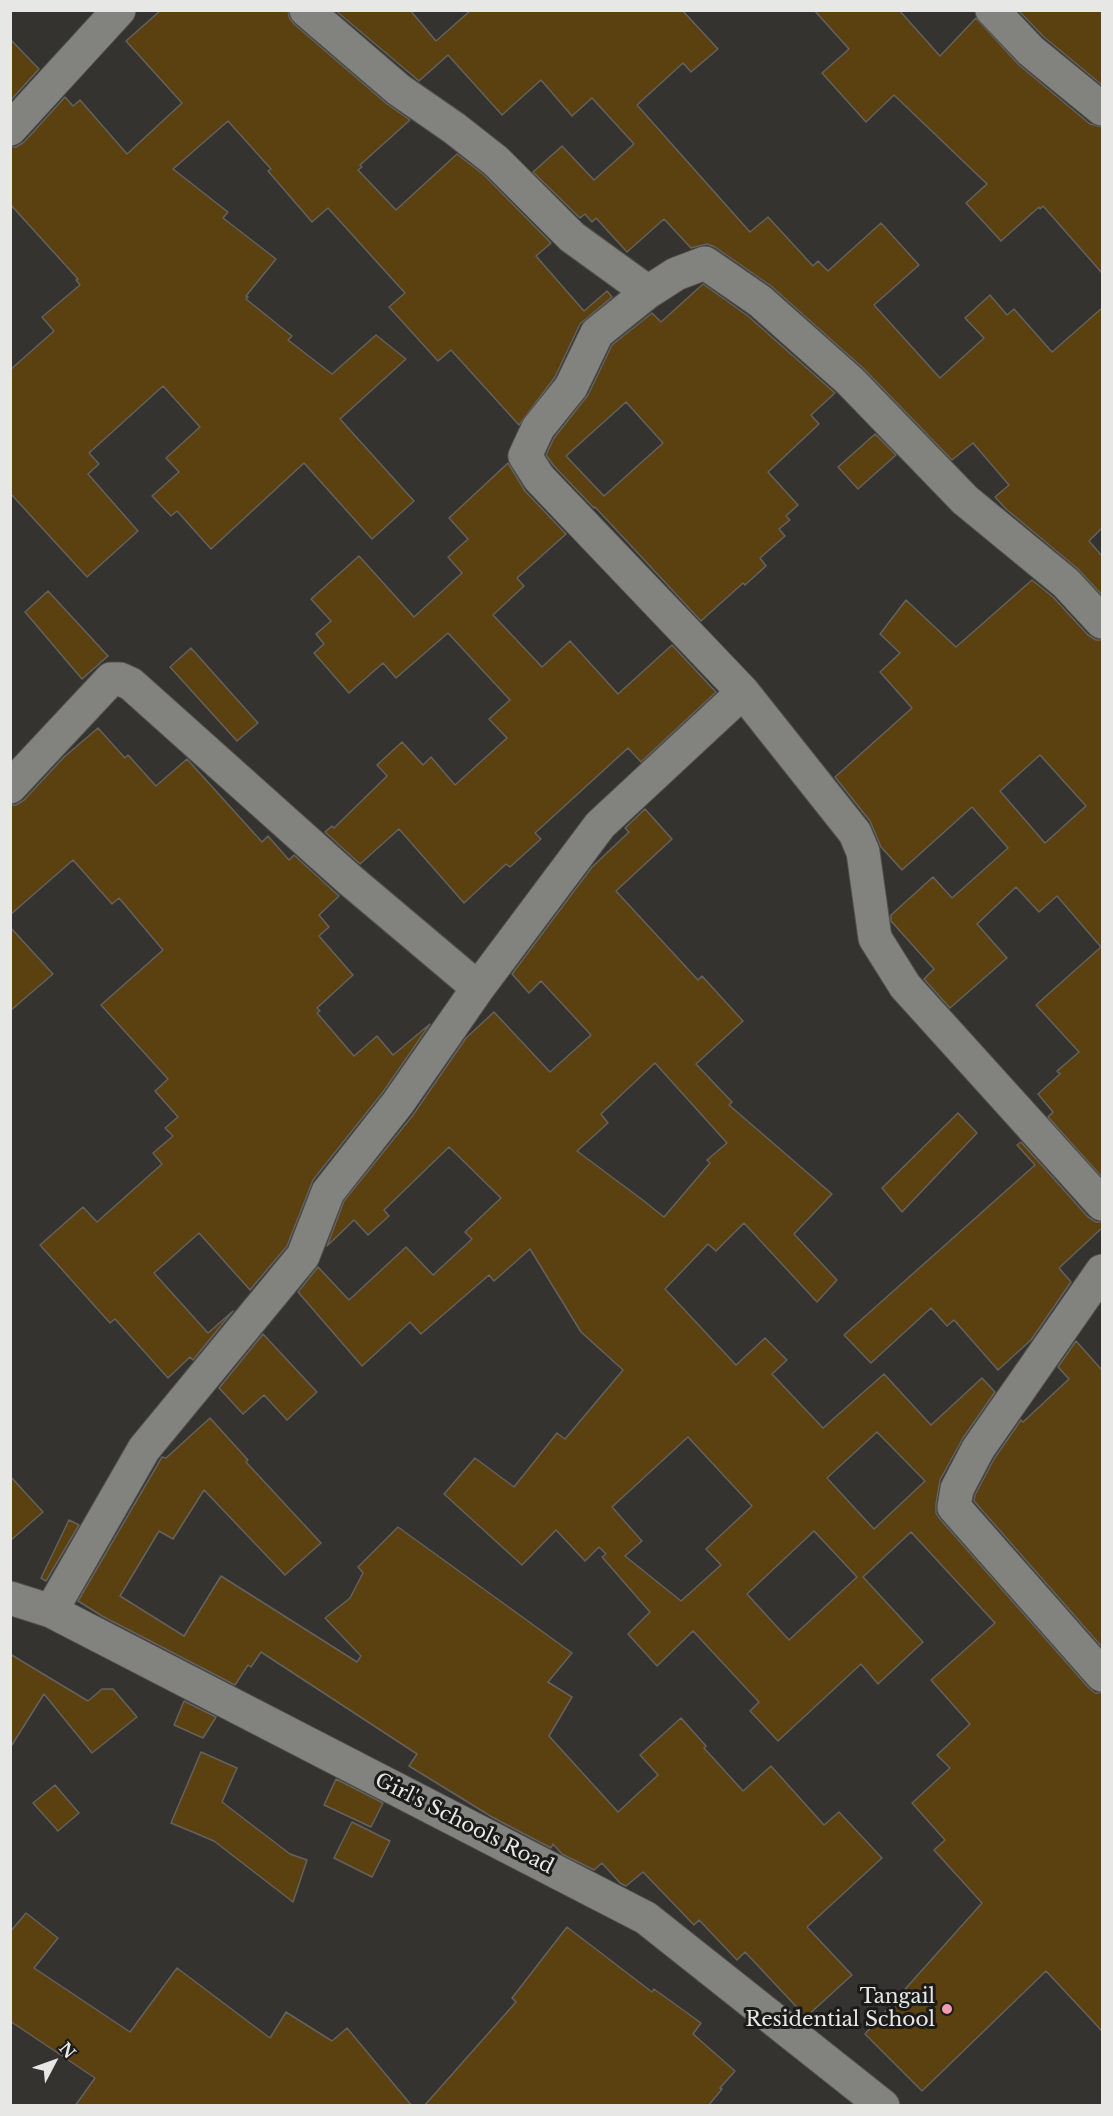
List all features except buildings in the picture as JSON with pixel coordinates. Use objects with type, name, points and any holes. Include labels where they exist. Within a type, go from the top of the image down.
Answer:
[{"type":"street","points":[[10,129],[119,10]]},
{"type":"street","points":[[306,10],[399,90],[454,128],[496,161],[572,237],[648,292]]},
{"type":"street","points":[[992,10],[1031,51],[1102,109]]},
{"type":"street","points":[[1102,622],[1066,583],[965,500],[850,381],[760,302],[705,263],[676,274],[648,292],[597,333],[572,387],[538,428],[525,456],[539,478],[743,692],[855,834],[863,852],[875,938],[905,986],[1102,1204]]},
{"type":"street","points":[[10,787],[111,680],[120,679],[131,684],[350,880],[478,988]]},
{"type":"street","points":[[51,1611],[144,1449],[303,1256],[328,1192],[398,1103],[478,988],[600,825],[743,692]]},
{"type":"street","points":[[1102,1270],[978,1449],[957,1489],[954,1507],[1102,1675]]},
{"type":"street","name":"Girl's Schools Road","points":[[10,1598],[51,1611],[646,1918],[883,2106]]},
{"type":"place","name":"Tangail Residential School","points":[[947,2009]]}]
